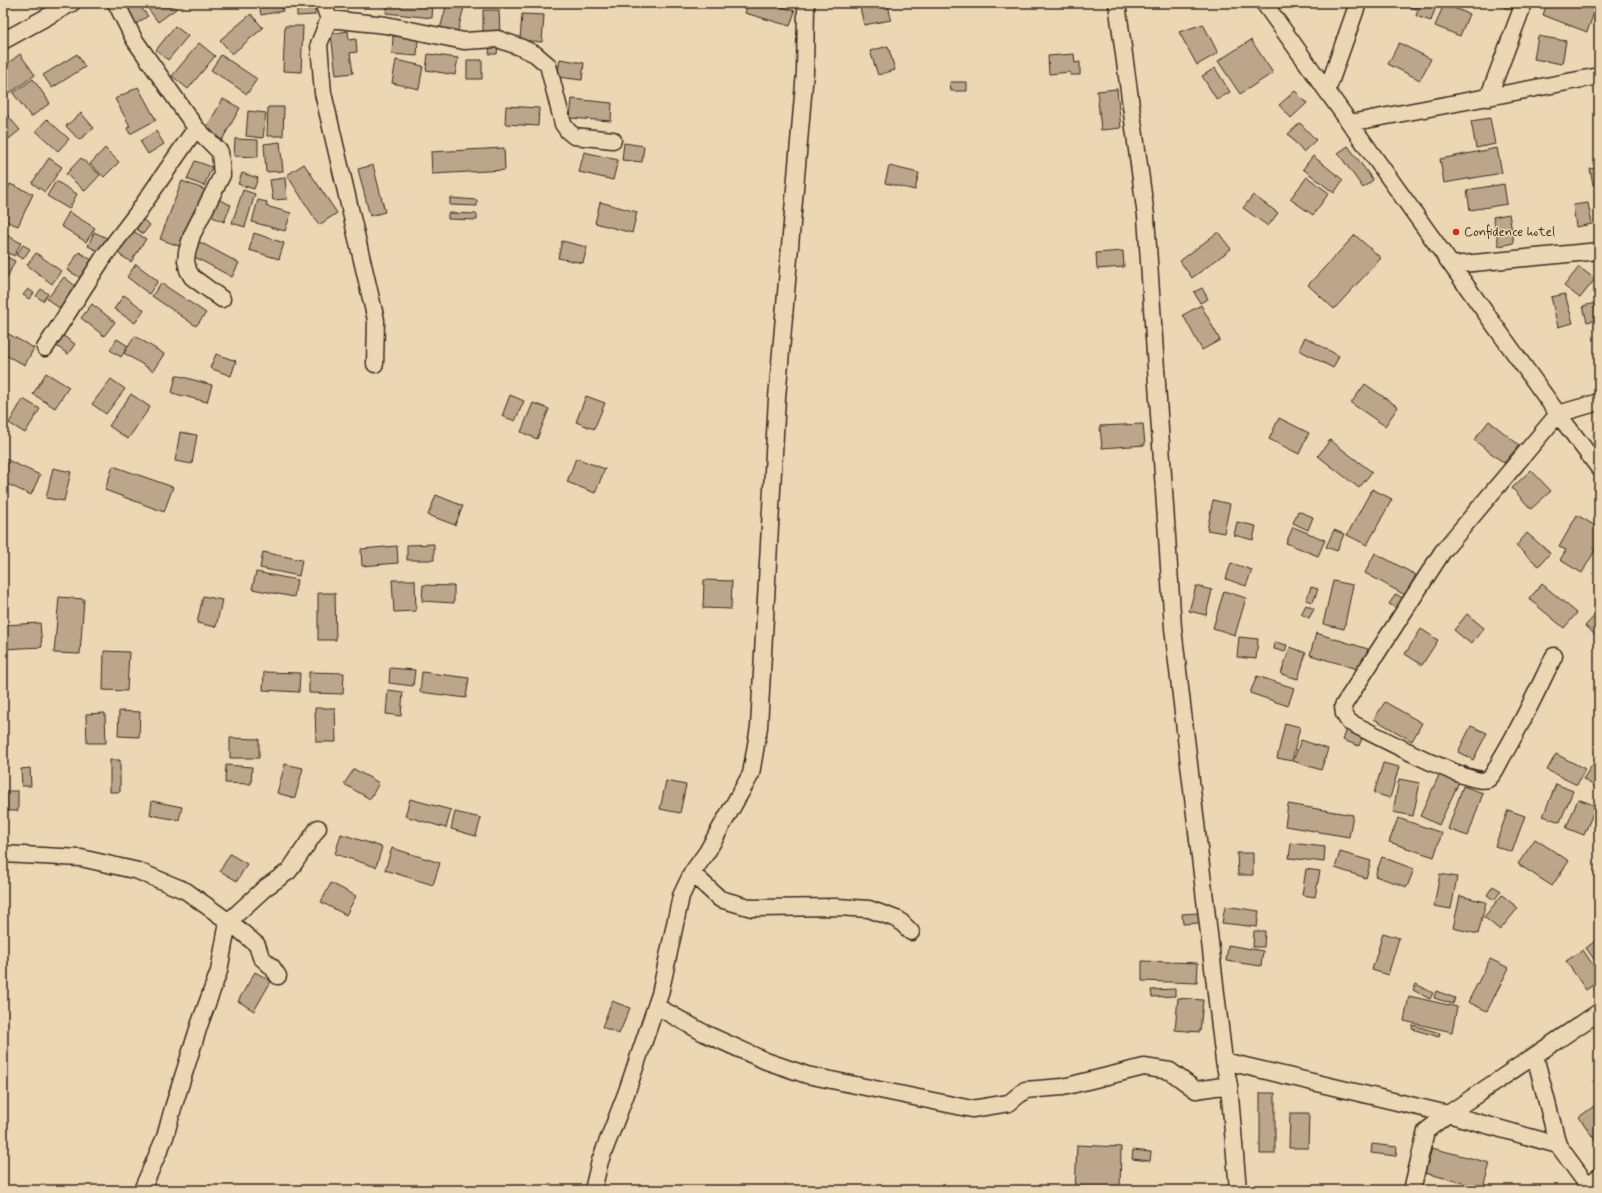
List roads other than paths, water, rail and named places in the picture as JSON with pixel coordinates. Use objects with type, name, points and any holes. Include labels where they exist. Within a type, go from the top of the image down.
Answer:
[{"type":"street","points":[[3,41],[72,3]]},
{"type":"street","points":[[116,3],[134,39],[196,128],[220,152],[222,175],[192,235],[186,261],[188,270],[192,277],[222,299]]},
{"type":"street","points":[[323,3],[329,19],[319,44],[323,93],[376,320],[375,364]]},
{"type":"street","points":[[594,1190],[600,1161],[626,1094],[660,994],[681,896],[692,873],[707,852],[750,774],[759,726],[777,398],[805,72],[806,3]]},
{"type":"street","points":[[1117,3],[1146,216],[1173,628],[1224,1061],[1229,1085],[1238,1190]]},
{"type":"street","points":[[1264,3],[1558,414],[1599,468]]},
{"type":"street","points":[[1327,92],[1358,3]]},
{"type":"street","points":[[1488,98],[1524,3]]},
{"type":"street","points":[[329,19],[386,25],[464,41],[498,39],[520,47],[535,54],[548,65],[563,124],[568,131],[574,136],[613,140]]},
{"type":"street","points":[[1350,123],[1599,76]]},
{"type":"street","points":[[45,348],[105,255],[138,212],[196,128]]},
{"type":"street","points":[[1452,265],[1599,251]]},
{"type":"street","points":[[1554,656],[1509,746],[1492,776],[1487,780],[1481,781],[1449,771],[1349,722],[1344,714],[1343,706],[1443,551],[1558,414],[1599,402]]},
{"type":"street","points":[[142,1190],[165,1137],[196,1037],[219,971],[228,922],[265,888],[289,871],[318,828]]},
{"type":"street","points":[[3,854],[82,858],[138,871],[186,891],[257,945],[261,957],[272,967],[278,976]]},
{"type":"street","points":[[692,873],[720,899],[752,908],[837,907],[869,909],[899,920],[911,932]]},
{"type":"street","points":[[656,1006],[704,1033],[766,1061],[807,1075],[972,1109],[1009,1103],[1025,1090],[1063,1087],[1144,1067],[1170,1071],[1196,1090],[1229,1085]]},
{"type":"street","points":[[1412,1190],[1426,1131],[1448,1114],[1599,1012]]},
{"type":"street","points":[[1535,1056],[1558,1145],[1592,1184]]},
{"type":"street","points":[[1224,1061],[1448,1114],[1558,1145]]},
{"type":"place","name":"Confidence hotel","points":[[1456,232]]}]
